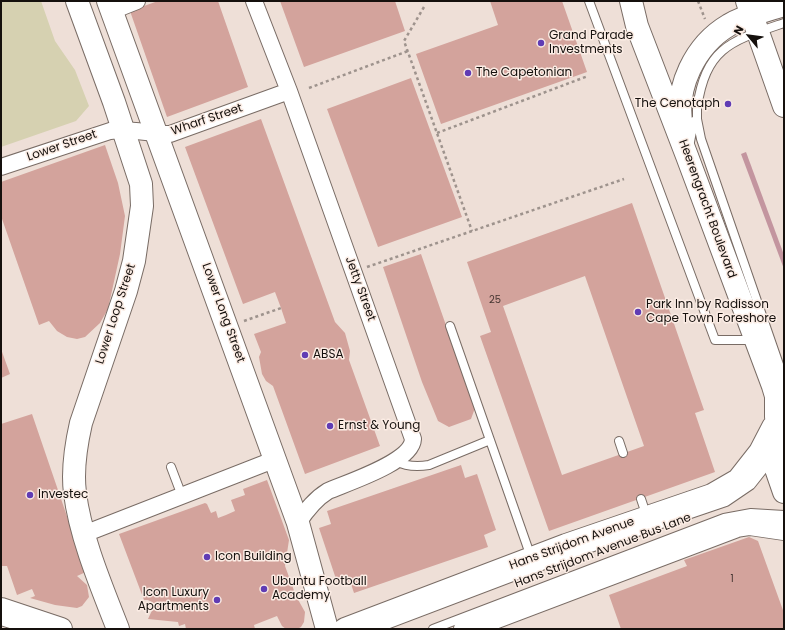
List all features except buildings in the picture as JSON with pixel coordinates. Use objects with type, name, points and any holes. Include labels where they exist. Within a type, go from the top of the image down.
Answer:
[{"type":"main road","name":"Lower Loop Street","points":[[77,1],[124,129],[141,184],[142,206],[134,261],[126,291],[94,381],[76,445],[74,492],[84,534],[118,629]]},
{"type":"main road","name":"Heerengracht Boulevard","points":[[631,1],[637,26],[776,396],[779,427],[777,475],[784,492]]},
{"type":"main road","points":[[687,156],[680,110],[682,92],[692,63],[708,41],[718,32],[736,21],[784,5]]},
{"type":"main road","name":"Lower Long Street","points":[[110,6],[276,459],[298,523],[327,629]]},
{"type":"main road","points":[[752,16],[784,106]]},
{"type":"main road","name":"Hans Strijdom Avenue","points":[[345,629],[531,558],[644,508],[712,495],[738,480],[779,427]]},
{"type":"main road","points":[[465,629],[737,526],[750,524],[784,529]]},
{"type":"main road","points":[[1,609],[61,629]]},
{"type":"street","points":[[110,6],[137,1]]},
{"type":"street","name":"Jetty Street","points":[[254,1],[289,91],[414,439],[410,450],[396,461],[328,491],[312,503],[298,523]]},
{"type":"street","name":"Wharf Street","points":[[124,129],[157,134],[170,134],[289,91]]},
{"type":"street","name":"Lower Street","points":[[1,167],[97,134],[124,129]]},
{"type":"street","points":[[84,534],[276,459]]},
{"type":"lane","points":[[590,1],[715,340],[755,340]]},
{"type":"lane","points":[[687,156],[703,76],[718,54],[734,42],[752,16],[784,22]]},
{"type":"lane","points":[[697,103],[697,119],[701,139],[784,379]]},
{"type":"lane","points":[[450,326],[531,558]]},
{"type":"lane","name":"Hans Strijdom Avenue Bus Lane","points":[[376,629],[576,553],[726,502],[751,486],[779,427]]},
{"type":"lane","points":[[396,461],[404,466],[418,467],[429,465],[490,440]]},
{"type":"lane","points":[[619,441],[624,453]]},
{"type":"lane","points":[[171,467],[182,496]]},
{"type":"lane","name":"Hans Strijdom Avenue Bus Lane","points":[[433,629],[724,518],[751,513],[784,515]]},
{"type":"lane","points":[[1,621],[26,629]]},
{"type":"path","points":[[698,1],[706,23]]},
{"type":"path","points":[[424,7],[404,41],[472,231]]},
{"type":"path","points":[[309,88],[408,51]]},
{"type":"path","points":[[437,133],[588,76]]},
{"type":"path","points":[[366,267],[624,179]]},
{"type":"path","points":[[243,321],[281,308]]},
{"type":"shaded area","points":[[1,1],[41,1],[55,41],[75,70],[89,106],[76,121],[1,147]]},
{"type":"shaded area","points":[[746,152],[784,255],[784,269],[741,154]]},
{"type":"place","name":"Grand Parade Investments","points":[[541,43]]},
{"type":"place","name":"The Capetonian","points":[[468,73]]},
{"type":"place","name":"The Cenotaph","points":[[728,104]]},
{"type":"place","name":"Park Inn by Radisson Cape Town Foreshore","points":[[638,312]]},
{"type":"place","name":"ABSA","points":[[305,355]]},
{"type":"place","name":"Ernst & Young","points":[[330,426]]},
{"type":"place","name":"Investec","points":[[30,495]]},
{"type":"place","name":"Icon Building","points":[[207,557]]},
{"type":"place","name":"Ubuntu Football Academy","points":[[264,589]]},
{"type":"place","name":"Icon Luxury Apartments","points":[[217,600]]}]
